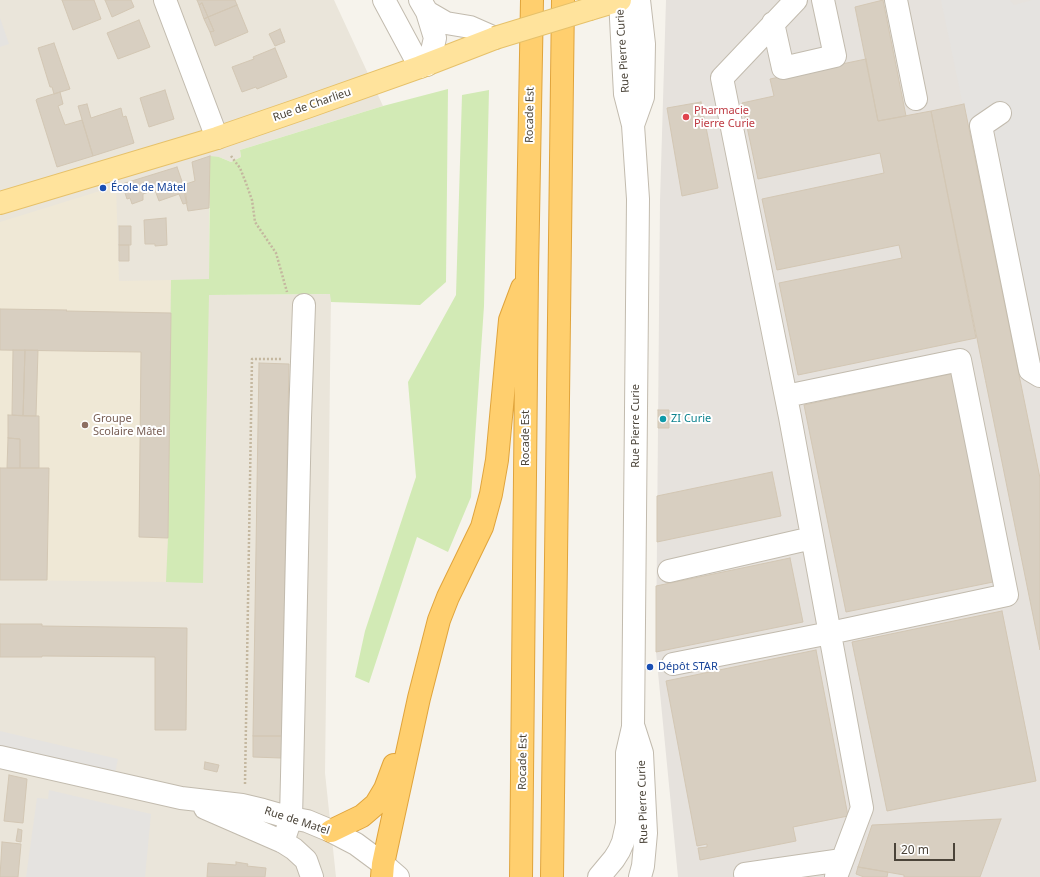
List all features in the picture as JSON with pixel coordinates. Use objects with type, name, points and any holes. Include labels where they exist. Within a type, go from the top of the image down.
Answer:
[{"type":"highway","name":"Rocade Est","points":[[521,877],[527,274],[532,0]]},
{"type":"highway","points":[[552,877],[563,0]]},
{"type":"highway","points":[[388,873],[420,698],[439,620],[461,568],[482,527],[491,494],[497,460],[510,320],[527,274]]},
{"type":"highway","points":[[331,831],[362,816],[376,804],[385,789],[420,698]]},
{"type":"main road","name":"Rue de Charlieu","points":[[0,203],[217,138],[423,66],[495,38],[620,0]]},
{"type":"street","points":[[165,0],[217,138]]},
{"type":"street","points":[[384,0],[423,66],[432,52],[434,38],[423,6]]},
{"type":"street","name":"Rue Pierre Curie","points":[[599,877],[614,859],[623,842],[627,824],[627,753],[633,727],[638,199],[633,125],[626,94],[620,0]]},
{"type":"street","name":"Rue Pierre Curie","points":[[633,125],[643,97],[644,44],[639,0]]},
{"type":"street","points":[[745,874],[839,868],[862,808],[786,396],[722,78],[796,0]]},
{"type":"street","points":[[774,24],[783,68],[835,56],[823,0]]},
{"type":"street","points":[[896,0],[916,99]]},
{"type":"street","points":[[423,6],[446,23],[470,27],[495,38]]},
{"type":"street","points":[[1000,113],[981,126],[1030,370],[1040,376]]},
{"type":"street","points":[[283,842],[291,818],[304,305]]},
{"type":"street","points":[[673,664],[830,633],[1007,595],[960,360],[786,396]]},
{"type":"street","points":[[669,570],[812,538]]},
{"type":"street","name":"Rue Pierre Curie","points":[[633,727],[642,753],[646,825],[643,866],[640,877]]},
{"type":"street","name":"Rue de Matel","points":[[0,757],[181,798],[242,805],[307,821],[356,844],[388,873]]},
{"type":"street","name":"Rue de Matel","points":[[181,798],[283,842],[294,849],[306,860],[312,877]]},
{"type":"path","points":[[217,138],[240,168],[252,200],[255,222],[276,253],[290,301],[294,304],[304,305]]},
{"type":"path","points":[[245,787],[252,359],[302,360]]},
{"type":"shaded area","points":[[0,0],[334,0],[383,106],[240,150],[241,157],[231,162],[219,157],[209,208],[209,295],[331,294],[325,773],[336,877],[0,877]]},
{"type":"shaded area","points":[[666,0],[1040,0],[1040,877],[678,877],[656,652],[660,201]]},
{"type":"shaded area","points":[[941,0],[1010,0],[1014,5],[1033,0],[1040,0],[1040,349],[1015,355]]},
{"type":"shaded area","points":[[0,18],[9,44],[0,47]]},
{"type":"shaded area","name":"Groupe Scolaire Mâtel","points":[[116,186],[119,281],[171,280],[168,538],[166,582],[0,580],[0,222]]},
{"type":"shaded area","points":[[0,731],[118,759],[115,773],[0,746]]},
{"type":"shaded area","points":[[49,790],[151,814],[145,877],[26,877],[37,798],[48,799]]},
{"type":"green space","points":[[448,89],[446,282],[420,305],[331,302],[330,294],[209,295],[203,583],[166,582],[168,538],[171,280],[209,279],[210,156],[219,157],[231,162],[241,157],[240,150],[383,106]]},
{"type":"green space","points":[[489,90],[484,306],[471,497],[448,552],[417,537],[369,683],[355,677],[365,631],[416,477],[408,382],[456,295],[462,95]]},
{"type":"building","points":[[62,0],[94,0],[101,19],[73,30]]},
{"type":"building","points":[[105,0],[131,0],[134,7],[112,17]]},
{"type":"building","points":[[197,0],[235,0],[237,5],[208,17],[202,3],[199,5]]},
{"type":"building","points":[[883,0],[906,116],[878,121],[855,7]]},
{"type":"building","points":[[202,3],[208,17],[204,19],[199,5]]},
{"type":"building","points":[[237,5],[248,32],[215,46],[210,32],[214,31],[208,17]]},
{"type":"building","points":[[208,17],[214,31],[210,32],[204,19]]},
{"type":"building","points":[[139,20],[150,47],[118,59],[107,33]]},
{"type":"building","points":[[280,29],[285,42],[275,46],[269,34]]},
{"type":"building","points":[[54,43],[70,89],[54,94],[52,87],[50,87],[38,48]]},
{"type":"building","points":[[275,48],[287,77],[257,89],[256,87],[242,92],[232,67],[254,59],[253,57]]},
{"type":"building","points":[[866,59],[878,121],[931,111],[976,338],[798,375],[779,283],[902,258],[899,245],[777,270],[762,199],[884,173],[880,153],[758,179],[742,103],[774,96],[770,79]]},
{"type":"building","points":[[165,90],[174,119],[149,127],[140,98]]},
{"type":"building","points":[[60,92],[63,104],[58,106],[65,125],[82,120],[93,156],[57,167],[36,100]]},
{"type":"building","points":[[701,102],[718,188],[682,196],[667,108]]},
{"type":"building","points":[[87,104],[91,118],[121,108],[123,117],[126,116],[134,143],[93,156],[78,106]]},
{"type":"building","points":[[964,104],[1040,478],[1040,650],[931,111]]},
{"type":"building","points":[[210,156],[209,208],[188,211],[183,185],[195,181],[192,162]]},
{"type":"building","points":[[177,167],[185,190],[187,203],[183,204],[179,194],[159,201],[155,190],[143,194],[143,200],[132,204],[130,198],[127,199],[122,184]]},
{"type":"building","points":[[166,218],[167,245],[155,246],[155,244],[145,244],[144,220]]},
{"type":"building","points":[[119,226],[131,226],[131,245],[119,245]]},
{"type":"building","points":[[119,245],[129,245],[129,261],[119,261]]},
{"type":"building","points":[[0,309],[171,313],[168,538],[139,537],[141,352],[0,350]]},
{"type":"building","points":[[13,350],[25,350],[23,416],[12,415]]},
{"type":"building","points":[[25,350],[38,350],[36,416],[23,416]]},
{"type":"building","points":[[259,363],[289,364],[282,736],[253,736]]},
{"type":"building","points":[[955,373],[998,581],[846,612],[804,405]]},
{"type":"building","name":"ZI Curie","points":[[658,410],[669,410],[669,428],[658,428]]},
{"type":"building","points":[[8,415],[39,416],[39,468],[20,468],[20,439],[8,438]]},
{"type":"building","points":[[8,438],[20,439],[20,468],[7,468]]},
{"type":"building","points":[[0,468],[49,468],[47,580],[0,580]]},
{"type":"building","points":[[772,472],[781,516],[657,542],[657,496]]},
{"type":"building","points":[[790,558],[803,622],[656,652],[656,586]]},
{"type":"building","points":[[1002,611],[1036,781],[887,811],[852,642]]},
{"type":"building","points":[[0,624],[187,628],[186,730],[155,730],[155,657],[0,657]]},
{"type":"building","points":[[816,650],[848,816],[793,827],[796,841],[700,860],[698,848],[707,847],[707,844],[697,846],[666,681]]},
{"type":"building","points":[[253,736],[282,736],[281,758],[253,757]]},
{"type":"building","points":[[205,762],[219,765],[217,772],[204,769]]},
{"type":"building","points":[[9,775],[27,779],[23,823],[4,821]]},
{"type":"building","points":[[1001,819],[980,877],[904,877],[904,875],[858,867],[872,825]]},
{"type":"building","points":[[18,829],[22,830],[21,842],[16,841]]},
{"type":"building","points":[[2,842],[21,844],[18,877],[0,877]]},
{"type":"building","points":[[236,862],[248,864],[247,866],[266,868],[265,877],[207,877],[208,863],[236,865]]},
{"type":"building","points":[[858,867],[888,872],[887,877],[864,877],[856,874]]},
{"type":"place","name":"Pharmacie Pierre Curie","points":[[686,117]]},
{"type":"place","name":"École de Mâtel","points":[[103,188]]},
{"type":"place","name":"ZI Curie","points":[[663,419]]},
{"type":"place","name":"Groupe Scolaire Mâtel","points":[[85,425]]},
{"type":"place","name":"Dépôt STAR","points":[[650,667]]}]
